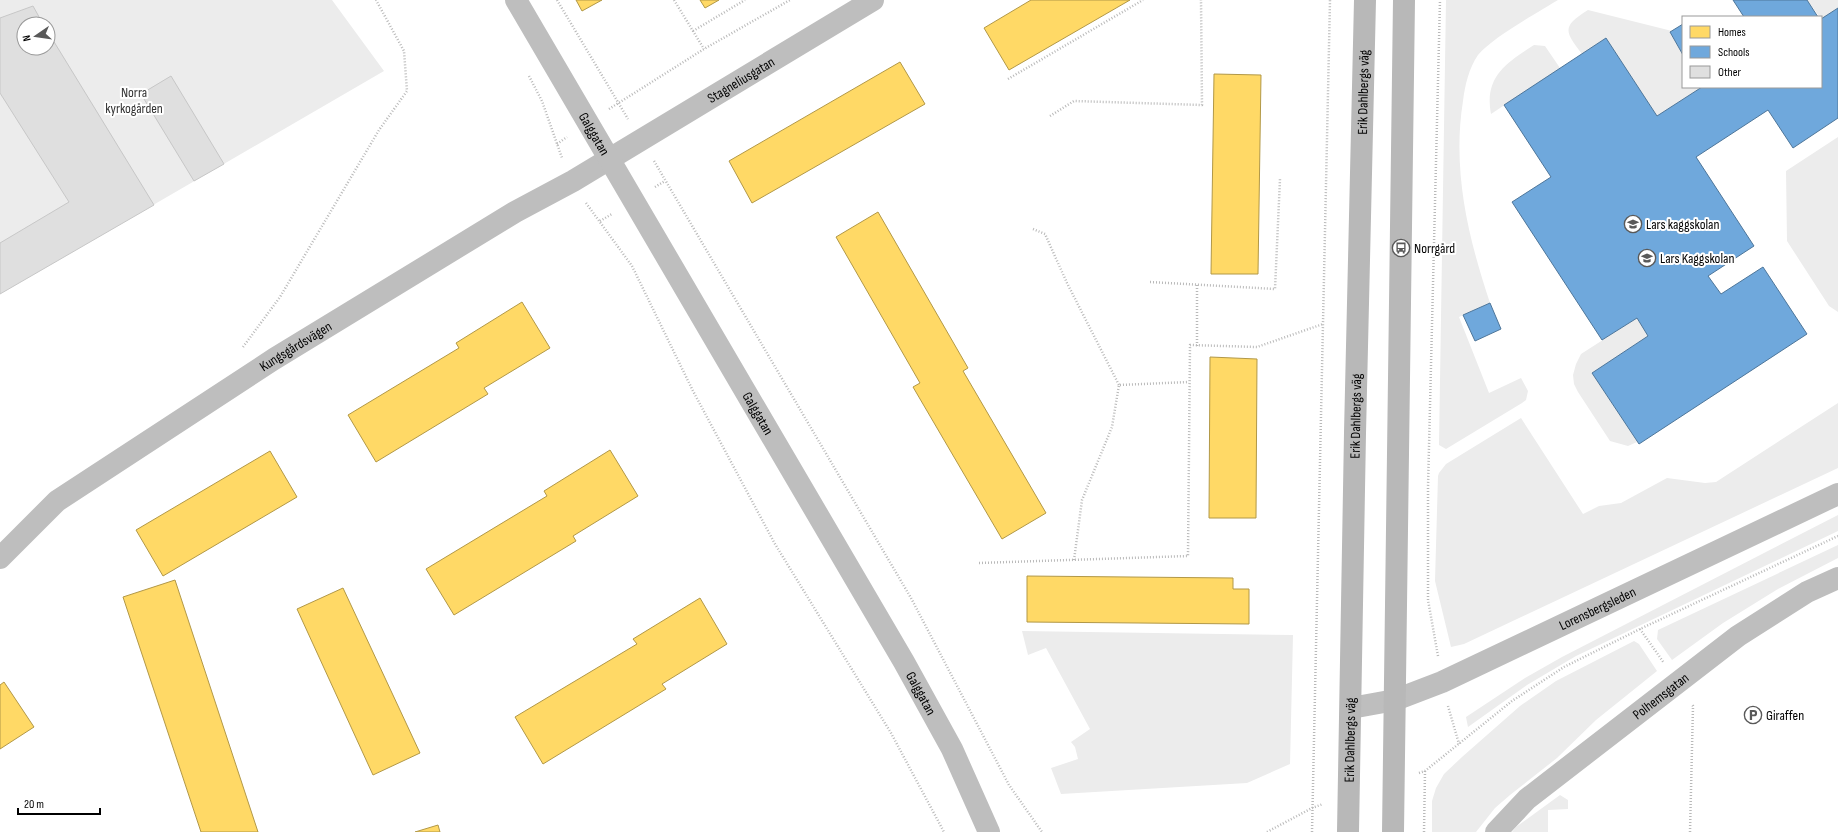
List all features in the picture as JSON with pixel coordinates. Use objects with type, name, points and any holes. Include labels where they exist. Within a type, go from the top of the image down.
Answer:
[{"type":"main road","name":"Erik Dahlbergs väg","points":[[1348,832],[1365,0]]},
{"type":"main road","points":[[1393,832],[1404,0]]},
{"type":"street","name":"Galggatan","points":[[516,0],[904,662],[952,749],[989,832]]},
{"type":"street","name":"Stagneliusgatan","points":[[610,160],[873,0]]},
{"type":"street","name":"Kungsgårdsvägen","points":[[0,558],[57,501],[208,402],[274,359],[515,212],[573,182],[610,160]]},
{"type":"street","name":"Lorensbergsleden","points":[[1351,708],[1395,700],[1442,682],[1838,494]]},
{"type":"street","name":"Polhemsgatan","points":[[1496,832],[1528,799],[1738,636],[1807,592],[1838,578]]},
{"type":"path","points":[[240,351],[280,297],[375,137],[408,91],[404,51],[376,0]]},
{"type":"path","points":[[557,0],[911,598],[1009,785],[1042,832]]},
{"type":"path","points":[[674,0],[704,49]]},
{"type":"path","points":[[693,31],[745,0]]},
{"type":"path","points":[[619,103],[704,49],[790,0]]},
{"type":"path","points":[[1008,80],[1143,0]]},
{"type":"path","points":[[1050,116],[1074,101],[1202,105],[1201,0]]},
{"type":"path","points":[[1312,832],[1330,0]]},
{"type":"path","points":[[1436,642],[1428,600],[1428,487],[1440,0]]},
{"type":"path","points":[[528,74],[542,101],[561,155],[573,182],[583,199],[632,266],[693,391],[775,544],[891,733],[944,832]]},
{"type":"path","points":[[1150,282],[1275,289],[1280,179]]},
{"type":"path","points":[[1033,229],[1045,234],[1067,283],[1118,385],[1112,427],[1082,500],[1074,560]]},
{"type":"path","points":[[1197,285],[1197,346]]},
{"type":"path","points":[[979,563],[1188,556],[1190,345],[1257,347],[1323,324]]},
{"type":"path","points":[[1118,385],[1189,382]]},
{"type":"path","points":[[1424,832],[1425,771],[1512,701],[1564,667],[1640,629],[1838,536]]},
{"type":"path","points":[[1640,629],[1693,706],[1690,832]]},
{"type":"path","points":[[1267,832],[1312,808]]},
{"type":"green space","name":"Norra kyrkogården","points":[[0,0],[332,0],[384,71],[0,294]]},
{"type":"green space","points":[[1446,0],[1558,0],[1516,26],[1485,48],[1475,60],[1466,83],[1460,127],[1459,152],[1461,178],[1469,228],[1490,303],[1459,317],[1489,393],[1521,378],[1528,391],[1526,400],[1522,403],[1446,449],[1439,445]]},
{"type":"green space","points":[[1807,0],[1838,0],[1838,8],[1822,18],[1822,16],[1819,16]]},
{"type":"green space","points":[[1588,10],[1672,31],[1670,33],[1682,53],[1682,88],[1700,88],[1657,116],[1607,39],[1582,54],[1572,40],[1568,30],[1573,21]]},
{"type":"green space","points":[[1534,45],[1545,46],[1560,68],[1491,114],[1491,90],[1499,72],[1514,58]]},
{"type":"green space","points":[[1838,137],[1838,312],[1829,306],[1787,241],[1786,171]]},
{"type":"green space","points":[[1637,318],[1648,336],[1592,373],[1637,442],[1628,446],[1610,441],[1578,392],[1574,384],[1573,375],[1581,354]]},
{"type":"green space","points":[[1838,403],[1838,468],[1464,644],[1451,647],[1435,581],[1438,476],[1446,464],[1521,418],[1583,514],[1599,506],[1621,503],[1667,478],[1705,483],[1716,482]]},
{"type":"green space","points":[[1838,515],[1838,531],[1576,656],[1527,685],[1468,727],[1466,717],[1525,678],[1562,657]]},
{"type":"green space","points":[[1838,545],[1838,558],[1778,589],[1723,623],[1672,660],[1657,639],[1658,630]]},
{"type":"green space","points":[[1022,631],[1293,635],[1290,764],[1247,783],[1061,794],[1051,768],[1078,759],[1075,747],[1071,742],[1090,729],[1046,648],[1028,655]]},
{"type":"green space","points":[[1634,641],[1639,644],[1657,671],[1596,720],[1557,758],[1495,808],[1476,832],[1432,832],[1432,801],[1436,788],[1444,774],[1520,706],[1556,681]]},
{"type":"green space","points":[[1560,795],[1568,800],[1568,809],[1548,810],[1548,832],[1512,832],[1516,827]]},
{"type":"building: Homes","points":[[576,0],[602,0],[582,11]]},
{"type":"building: Homes","points":[[700,0],[719,0],[705,8]]},
{"type":"building: Homes","points":[[1031,0],[1130,0],[1009,70],[984,28]]},
{"type":"building: Homes","points":[[900,62],[925,104],[752,203],[729,161]]},
{"type":"building: Homes","points":[[1214,74],[1261,75],[1258,274],[1211,274]]},
{"type":"building: Homes","points":[[878,212],[968,368],[963,371],[1046,513],[1002,539],[913,387],[920,383],[836,237]]},
{"type":"building: Homes","points":[[522,302],[550,348],[484,388],[488,394],[376,462],[348,415],[459,348],[456,343]]},
{"type":"building: Homes","points":[[1210,357],[1257,359],[1256,518],[1209,518]]},
{"type":"building: Homes","points":[[610,450],[638,496],[573,536],[576,541],[454,615],[426,569],[547,496],[544,491]]},
{"type":"building: Homes","points":[[270,451],[297,497],[163,576],[136,530]]},
{"type":"building: Homes","points":[[1027,576],[1233,578],[1233,589],[1249,589],[1249,624],[1027,622]]},
{"type":"building: Homes","points":[[175,580],[258,832],[201,832],[123,597]]},
{"type":"building: Homes","points":[[343,588],[420,753],[373,775],[297,609]]},
{"type":"building: Homes","points":[[700,598],[727,644],[662,684],[666,689],[543,764],[515,717],[637,644],[633,639]]},
{"type":"building: Homes","points":[[4,682],[34,727],[0,749],[0,685]]},
{"type":"building: Homes","points":[[438,825],[440,832],[415,832]]},
{"type":"building: Schools","points":[[1733,0],[1807,0],[1817,16],[1743,16]]},
{"type":"building: Schools","name":"Lars kaggskolan","points":[[1838,8],[1838,118],[1793,148],[1768,110],[1696,157],[1754,246],[1708,276],[1721,294],[1763,267],[1807,334],[1639,444],[1592,373],[1648,336],[1637,318],[1602,340],[1512,202],[1551,177],[1504,105],[1606,38],[1657,116],[1700,88],[1822,88],[1822,18]]},
{"type":"building: Schools","points":[[1682,25],[1682,53],[1670,32]]},
{"type":"building: Schools","points":[[1490,303],[1501,329],[1475,341],[1463,315]]},
{"type":"building: Other","points":[[33,6],[39,16],[16,16],[16,56],[56,56],[56,45],[154,205],[0,294],[0,243],[69,202],[0,93],[0,18]]},
{"type":"building: Other","points":[[171,76],[224,164],[194,181],[141,94]]},
{"type":"place","name":"Lars kaggskolan","points":[[1633,224]]},
{"type":"place","name":"Norrgård","points":[[1401,248]]},
{"type":"place","name":"Lars Kaggskolan","points":[[1647,258]]},
{"type":"place","name":"Giraffen","points":[[1753,715]]}]
